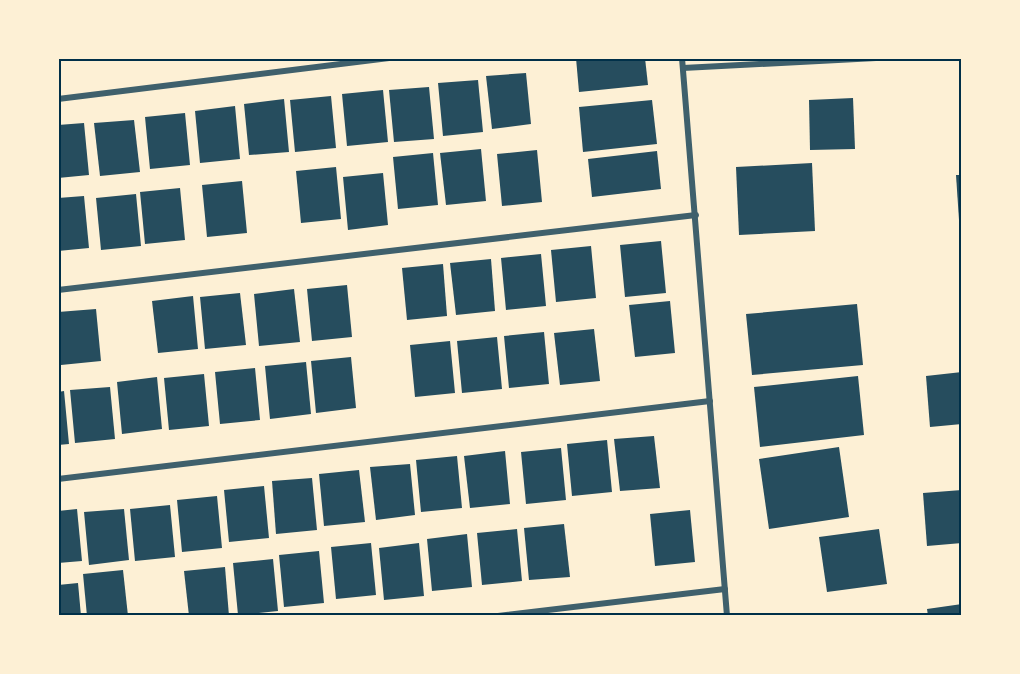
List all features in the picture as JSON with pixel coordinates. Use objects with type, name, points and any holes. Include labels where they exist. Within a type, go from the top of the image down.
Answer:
[{"type":"street","points":[[58,99],[388,58]]},
{"type":"street","points":[[682,58],[727,615]]},
{"type":"street","points":[[683,68],[876,58]]},
{"type":"street","points":[[58,290],[696,215]]},
{"type":"street","points":[[58,479],[710,401]]},
{"type":"street","points":[[498,615],[725,589]]},
{"type":"building","points":[[576,58],[645,58],[648,85],[579,92]]},
{"type":"building","points":[[526,73],[531,124],[492,129],[486,76]]},
{"type":"building","points":[[478,80],[483,132],[443,136],[438,83]]},
{"type":"building","points":[[429,87],[434,139],[394,142],[389,90]]},
{"type":"building","points":[[383,90],[388,142],[347,146],[342,94]]},
{"type":"building","points":[[331,96],[336,148],[295,152],[290,100]]},
{"type":"building","points":[[853,98],[855,149],[810,150],[809,100]]},
{"type":"building","points":[[284,99],[289,152],[249,155],[244,104]]},
{"type":"building","points":[[652,100],[657,144],[583,152],[579,107]]},
{"type":"building","points":[[235,106],[240,159],[200,163],[195,111]]},
{"type":"building","points":[[185,113],[190,165],[150,169],[145,117]]},
{"type":"building","points":[[134,120],[140,172],[100,176],[94,123]]},
{"type":"building","points":[[84,123],[89,175],[58,178],[58,125]]},
{"type":"building","points":[[481,149],[486,201],[446,205],[440,153]]},
{"type":"building","points":[[537,150],[542,202],[502,206],[497,154]]},
{"type":"building","points":[[657,151],[661,189],[592,197],[588,159]]},
{"type":"building","points":[[433,153],[438,205],[398,209],[393,157]]},
{"type":"building","points":[[812,163],[815,231],[739,235],[736,167]]},
{"type":"building","points":[[336,167],[341,219],[301,223],[296,171]]},
{"type":"building","points":[[383,173],[388,225],[348,230],[343,177]]},
{"type":"building","points":[[956,175],[962,175],[962,220],[959,220]]},
{"type":"building","points":[[242,181],[247,233],[207,237],[202,185]]},
{"type":"building","points":[[180,188],[185,240],[145,244],[140,192]]},
{"type":"building","points":[[136,194],[141,246],[101,250],[96,198]]},
{"type":"building","points":[[84,196],[89,248],[58,251],[58,198]]},
{"type":"building","points":[[661,241],[666,293],[625,297],[620,245]]},
{"type":"building","points":[[591,246],[596,298],[556,302],[551,250]]},
{"type":"building","points":[[541,254],[546,306],[506,310],[501,258]]},
{"type":"building","points":[[491,259],[495,311],[456,315],[450,263]]},
{"type":"building","points":[[443,264],[447,316],[407,320],[402,268]]},
{"type":"building","points":[[347,285],[352,337],[312,341],[307,289]]},
{"type":"building","points":[[294,289],[300,342],[259,346],[254,294]]},
{"type":"building","points":[[240,293],[246,345],[205,349],[200,297]]},
{"type":"building","points":[[193,296],[198,349],[158,353],[152,301]]},
{"type":"building","points":[[670,301],[675,353],[635,357],[629,305]]},
{"type":"building","points":[[857,304],[863,365],[752,375],[746,314]]},
{"type":"building","points":[[96,309],[101,361],[61,365],[58,312]]},
{"type":"building","points":[[594,329],[600,381],[560,385],[554,333]]},
{"type":"building","points":[[544,332],[549,384],[509,388],[504,336]]},
{"type":"building","points":[[497,337],[502,389],[462,393],[457,341]]},
{"type":"building","points":[[450,341],[455,393],[415,397],[410,345]]},
{"type":"building","points":[[351,357],[356,408],[316,413],[311,361]]},
{"type":"building","points":[[306,362],[311,414],[270,419],[265,366]]},
{"type":"building","points":[[255,368],[260,420],[220,424],[215,372]]},
{"type":"building","points":[[962,372],[962,424],[930,427],[926,376]]},
{"type":"building","points":[[204,374],[209,426],[169,430],[164,378]]},
{"type":"building","points":[[858,376],[864,435],[760,447],[754,387]]},
{"type":"building","points":[[157,377],[162,429],[122,434],[117,382]]},
{"type":"building","points":[[110,387],[115,439],[75,443],[70,390]]},
{"type":"building","points":[[64,391],[69,444],[58,445],[58,392]]},
{"type":"building","points":[[654,436],[660,488],[620,491],[614,439]]},
{"type":"building","points":[[607,440],[612,492],[572,496],[567,444]]},
{"type":"building","points":[[839,447],[849,517],[769,529],[759,459]]},
{"type":"building","points":[[561,448],[566,500],[526,504],[521,452]]},
{"type":"building","points":[[505,451],[510,504],[470,508],[464,456]]},
{"type":"building","points":[[457,456],[462,508],[421,512],[416,460]]},
{"type":"building","points":[[410,464],[415,515],[376,520],[370,467]]},
{"type":"building","points":[[359,470],[365,522],[324,526],[319,474]]},
{"type":"building","points":[[312,478],[317,530],[276,534],[272,481]]},
{"type":"building","points":[[264,486],[269,538],[229,542],[224,490]]},
{"type":"building","points":[[962,490],[962,543],[927,546],[923,493]]},
{"type":"building","points":[[217,496],[222,548],[182,552],[177,500]]},
{"type":"building","points":[[170,505],[175,557],[135,561],[130,509]]},
{"type":"building","points":[[77,509],[82,561],[58,563],[58,511]]},
{"type":"building","points":[[124,509],[129,560],[89,565],[84,512]]},
{"type":"building","points":[[690,510],[695,562],[655,566],[650,514]]},
{"type":"building","points":[[564,524],[570,577],[529,580],[524,528]]},
{"type":"building","points":[[517,529],[522,581],[482,585],[477,533]]},
{"type":"building","points":[[879,529],[887,584],[827,592],[819,537]]},
{"type":"building","points":[[467,534],[472,587],[432,591],[427,539]]},
{"type":"building","points":[[371,543],[376,595],[336,599],[331,547]]},
{"type":"building","points":[[419,543],[424,596],[384,600],[379,548]]},
{"type":"building","points":[[319,551],[324,603],[284,607],[279,555]]},
{"type":"building","points":[[273,559],[278,611],[238,615],[233,563]]},
{"type":"building","points":[[225,567],[229,616],[189,616],[184,571]]},
{"type":"building","points":[[123,570],[128,616],[87,616],[83,574]]},
{"type":"building","points":[[78,583],[81,616],[58,616],[58,585]]},
{"type":"building","points":[[962,604],[962,616],[928,616],[927,609]]}]
